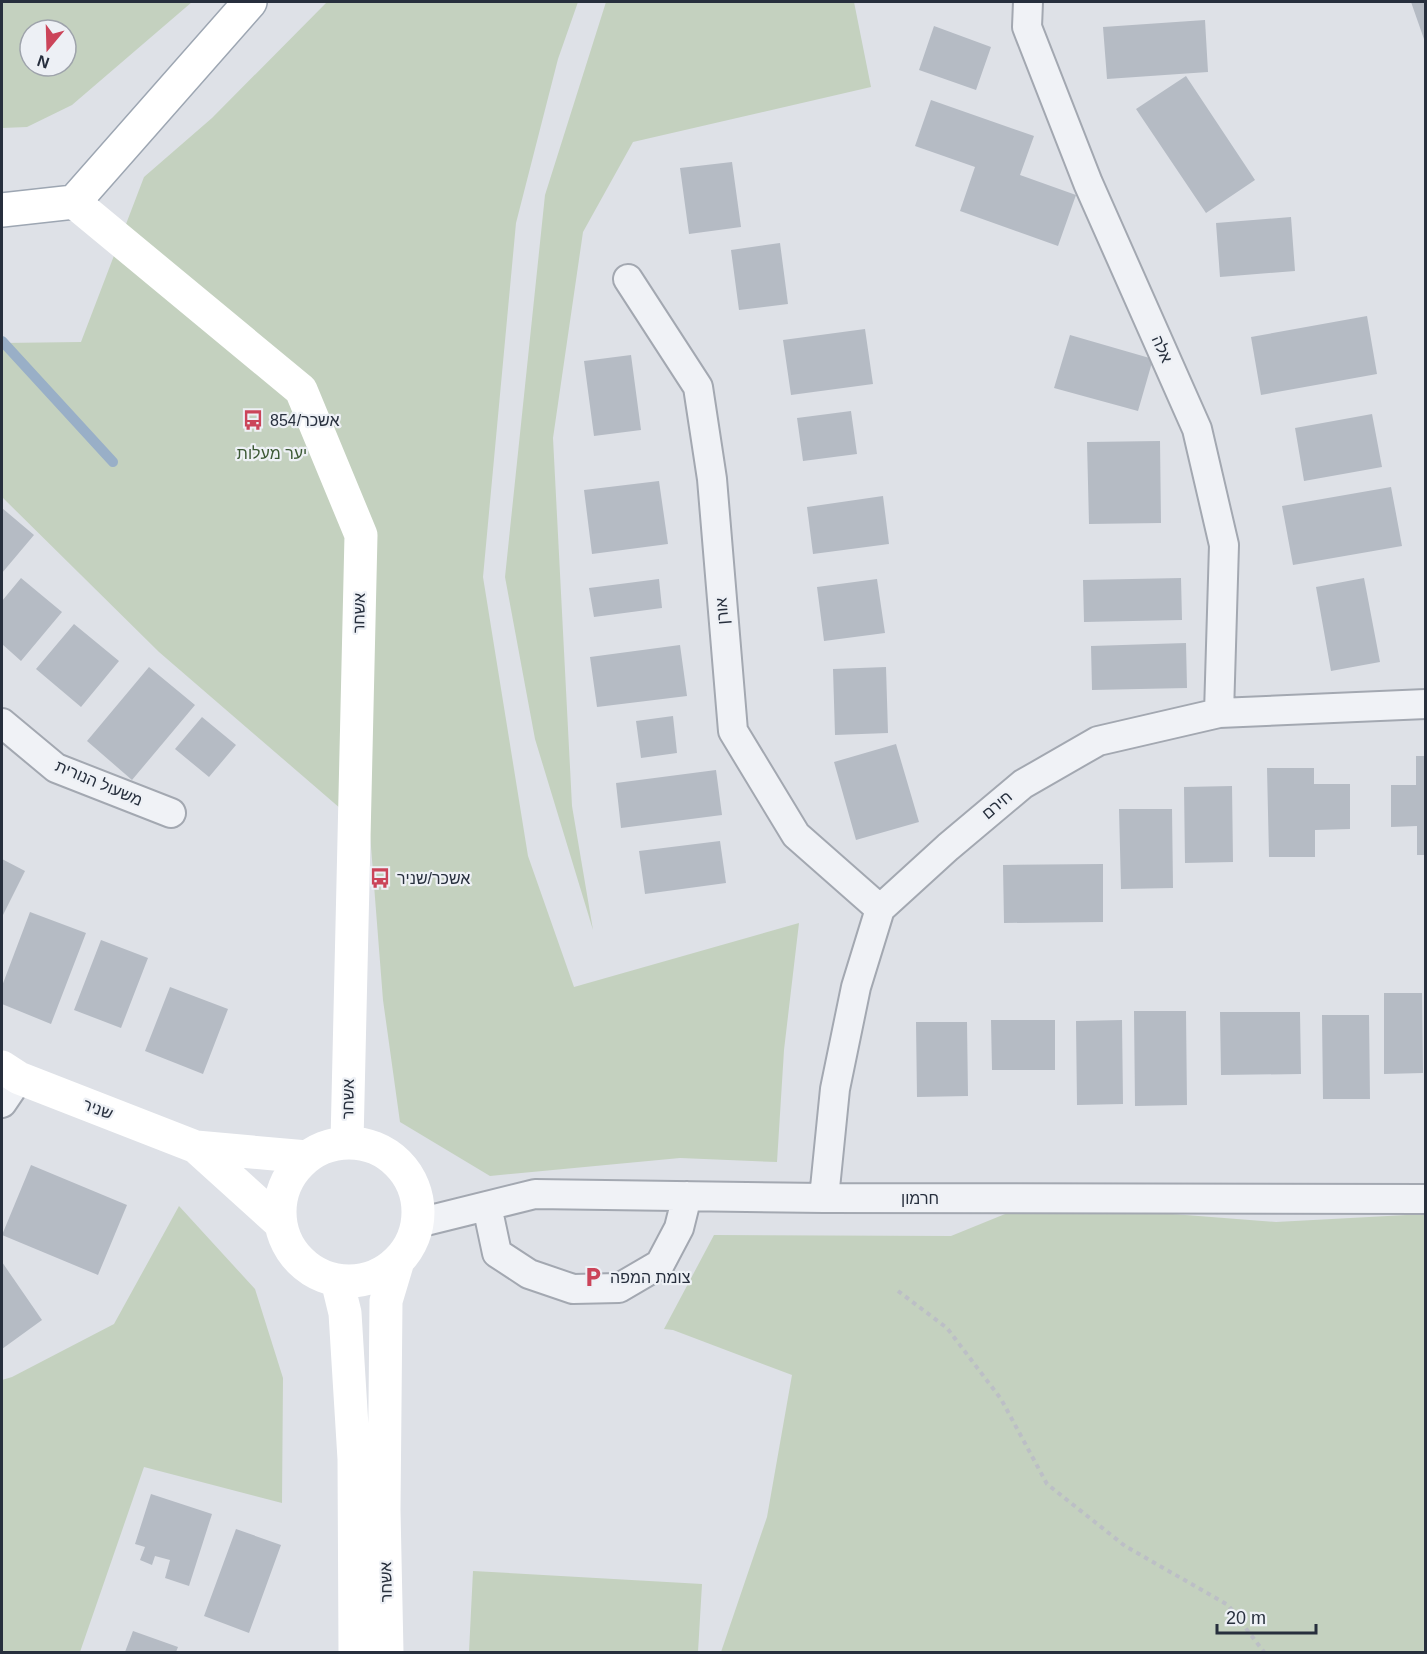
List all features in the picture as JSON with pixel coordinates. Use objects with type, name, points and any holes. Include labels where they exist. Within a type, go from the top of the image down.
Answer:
[{"type":"main road","points":[[2,210],[74,202],[250,2]]},
{"type":"main road","name":"אשחר","points":[[74,202],[302,390],[361,535],[347,1142]]},
{"type":"main road","name":"שניר","points":[[7,1083],[196,1147],[307,1157]]},
{"type":"main road","points":[[347,1142],[368,1144],[386,1153],[402,1166],[413,1183],[418,1203],[418,1223],[411,1244],[398,1261],[380,1274],[359,1281],[337,1280],[317,1274],[299,1261],[287,1243],[280,1223],[280,1199],[288,1177],[307,1157],[324,1147],[347,1142]]},
{"type":"main road","name":"שניר","points":[[196,1147],[280,1223]]},
{"type":"main road","name":"אשחר","points":[[387,1653],[384,1498],[386,1301],[398,1261]]},
{"type":"main road","name":"אשחר","points":[[337,1280],[345,1313],[354,1458],[355,1653]]},
{"type":"street","name":"אלה","points":[[1028,2],[1027,27],[1088,183],[1197,429],[1224,545],[1219,713]]},
{"type":"street","name":"אורן","points":[[628,279],[698,387],[712,479],[733,731],[796,836],[880,909]]},
{"type":"street","name":"חירם","points":[[880,909],[948,847],[1023,784],[1098,741],[1219,713],[1425,704]]},
{"type":"street","name":"משעול הנורית","points":[[2,723],[56,768],[171,813]]},
{"type":"street","points":[[824,1198],[835,1089],[856,987],[880,909]]},
{"type":"street","name":"חרמון","points":[[418,1223],[535,1194],[824,1198],[1425,1198]]},
{"type":"street","points":[[487,1206],[497,1253],[529,1275],[573,1289],[619,1288],[660,1264],[679,1228],[687,1196]]},
{"type":"path","points":[[898,1291],[947,1328],[1001,1399],[1047,1484],[1125,1546],[1228,1605],[1264,1653]]},
{"type":"green space","points":[[2,2],[192,2],[72,105],[27,127],[2,128]]},
{"type":"green space","name":"יער מעלות","points":[[327,2],[578,2],[558,59],[516,223],[483,577],[528,856],[574,987],[799,923],[784,1050],[777,1162],[680,1158],[490,1176],[400,1122],[383,1000],[370,834],[159,652],[2,497],[2,343],[81,342],[144,177],[212,118]]},
{"type":"green space","points":[[606,2],[854,2],[871,87],[633,142],[583,232],[553,438],[572,806],[593,930],[535,739],[505,577],[545,195]]},
{"type":"green space","points":[[1032,1203],[1276,1222],[1425,1214],[1425,1652],[721,1652],[767,1517],[792,1375],[673,1330],[664,1329],[714,1235],[951,1236]]},
{"type":"green space","points":[[179,1206],[255,1289],[283,1378],[282,1503],[144,1467],[80,1652],[2,1652],[2,1380],[114,1324]]},
{"type":"green space","points":[[473,1571],[702,1584],[698,1652],[469,1652]]},
{"type":"building","points":[[1411,2],[1426,2],[1426,42],[1425,42]]},
{"type":"building","points":[[1205,20],[1208,72],[1107,79],[1103,27]]},
{"type":"building","points":[[934,26],[991,47],[976,90],[919,70]]},
{"type":"building","points":[[1186,76],[1255,180],[1206,213],[1136,109]]},
{"type":"building","points":[[931,100],[1034,136],[1020,175],[1076,195],[1058,246],[960,211],[975,167],[915,146]]},
{"type":"building","points":[[732,162],[741,227],[689,234],[680,168]]},
{"type":"building","points":[[1291,217],[1295,271],[1220,277],[1216,223]]},
{"type":"building","points":[[780,243],[788,304],[739,310],[731,250]]},
{"type":"building","points":[[1367,316],[1377,374],[1261,395],[1251,337]]},
{"type":"building","points":[[865,329],[873,384],[791,395],[783,340]]},
{"type":"building","points":[[1070,335],[1153,359],[1138,411],[1054,388]]},
{"type":"building","points":[[631,355],[641,430],[594,436],[584,361]]},
{"type":"building","points":[[851,411],[857,454],[803,461],[797,418]]},
{"type":"building","points":[[1372,414],[1382,467],[1304,481],[1295,428]]},
{"type":"building","points":[[1160,441],[1161,523],[1089,524],[1087,442]]},
{"type":"building","points":[[659,481],[668,544],[592,554],[584,490]]},
{"type":"building","points":[[1391,487],[1402,546],[1293,565],[1282,506]]},
{"type":"building","points":[[883,496],[889,544],[813,554],[807,507]]},
{"type":"building","points":[[2,508],[34,535],[2,573]]},
{"type":"building","points":[[21,578],[62,612],[21,661],[2,644],[2,601]]},
{"type":"building","points":[[1181,578],[1182,620],[1084,622],[1083,580]]},
{"type":"building","points":[[1364,578],[1380,662],[1331,671],[1316,587]]},
{"type":"building","points":[[659,579],[662,608],[594,617],[589,588]]},
{"type":"building","points":[[877,579],[885,633],[824,641],[817,587]]},
{"type":"building","points":[[74,624],[119,661],[81,707],[36,669]]},
{"type":"building","points":[[1186,643],[1187,688],[1092,690],[1091,646]]},
{"type":"building","points":[[680,645],[687,696],[597,707],[590,657]]},
{"type":"building","points":[[149,667],[195,705],[132,780],[87,741]]},
{"type":"building","points":[[886,667],[888,733],[835,735],[833,669]]},
{"type":"building","points":[[673,716],[677,753],[641,758],[636,721]]},
{"type":"building","points":[[202,717],[236,745],[209,777],[175,749]]},
{"type":"building","points":[[896,744],[919,822],[856,840],[834,762]]},
{"type":"building","points":[[1416,756],[1426,756],[1426,855],[1417,855],[1417,826],[1391,827],[1391,785],[1416,785]]},
{"type":"building","points":[[1267,768],[1314,768],[1314,784],[1350,784],[1350,829],[1315,830],[1315,857],[1269,857]]},
{"type":"building","points":[[716,770],[722,815],[621,828],[616,783]]},
{"type":"building","points":[[1232,786],[1233,862],[1185,863],[1184,787]]},
{"type":"building","points":[[1119,809],[1172,809],[1173,888],[1121,889]]},
{"type":"building","points":[[720,841],[726,883],[645,894],[639,851]]},
{"type":"building","points":[[2,859],[25,871],[2,917]]},
{"type":"building","points":[[1103,864],[1103,922],[1004,923],[1003,865]]},
{"type":"building","points":[[30,912],[86,933],[51,1024],[2,1004],[2,986]]},
{"type":"building","points":[[101,940],[148,958],[121,1028],[74,1010]]},
{"type":"building","points":[[170,987],[228,1009],[203,1074],[145,1051]]},
{"type":"building","points":[[1384,993],[1422,993],[1423,1073],[1384,1074]]},
{"type":"building","points":[[1134,1011],[1186,1011],[1187,1105],[1135,1106]]},
{"type":"building","points":[[1220,1012],[1300,1012],[1301,1074],[1221,1075]]},
{"type":"building","points":[[1322,1015],[1369,1015],[1370,1099],[1323,1099]]},
{"type":"building","points":[[991,1020],[1055,1020],[1055,1070],[992,1070]]},
{"type":"building","points":[[1122,1020],[1123,1104],[1077,1105],[1076,1021]]},
{"type":"building","points":[[916,1022],[967,1022],[968,1096],[917,1097]]},
{"type":"building","points":[[31,1165],[127,1205],[98,1275],[2,1235]]},
{"type":"building","points":[[2,1262],[42,1320],[2,1349]]},
{"type":"building","points":[[151,1494],[212,1514],[189,1586],[165,1578],[170,1560],[155,1556],[152,1565],[140,1560],[145,1547],[135,1544]]},
{"type":"building","points":[[236,1529],[281,1545],[249,1633],[204,1616]]},
{"type":"building","points":[[133,1631],[178,1647],[176,1652],[125,1652]]},
{"type":"waterway","points":[[2,341],[113,462]]},
{"type":"place","name":"אשכר/854","points":[[253,420]]},
{"type":"place","name":"אשכר/שניר","points":[[380,878]]},
{"type":"place","name":"צומת המפה","points":[[593,1277]]}]
